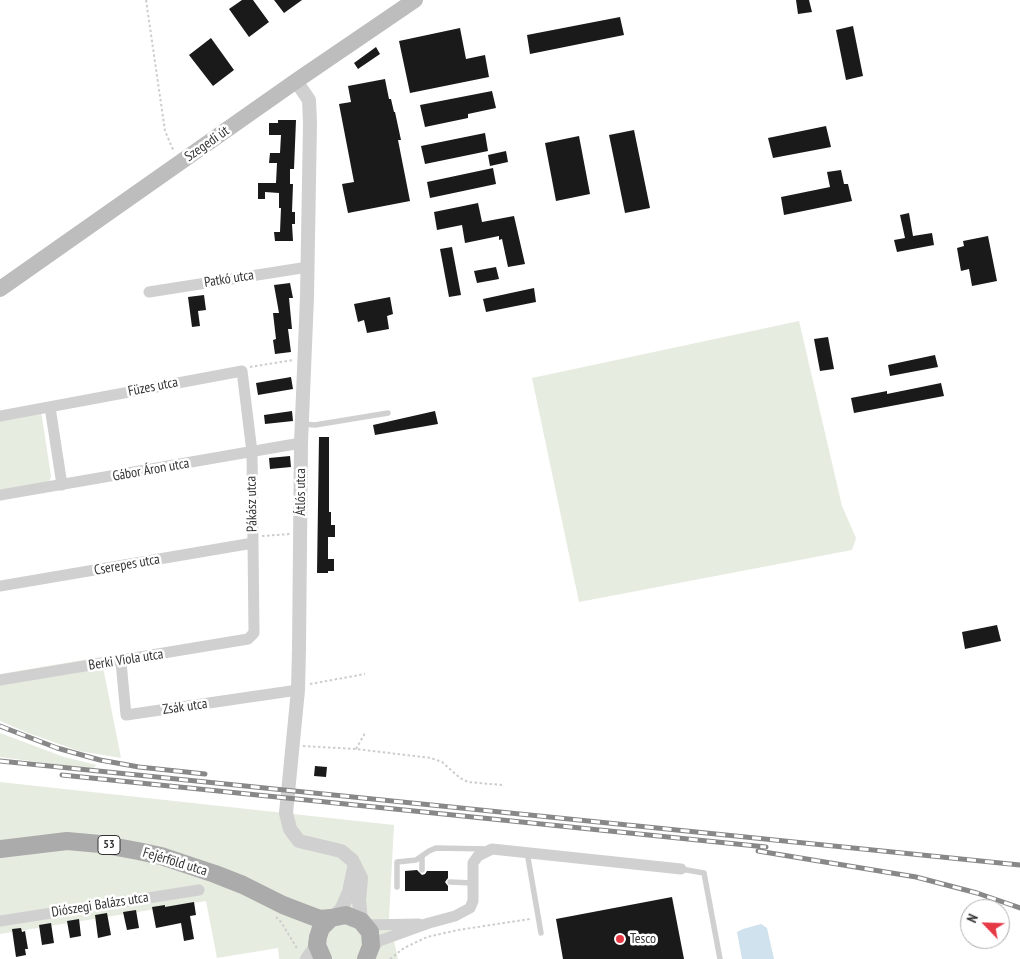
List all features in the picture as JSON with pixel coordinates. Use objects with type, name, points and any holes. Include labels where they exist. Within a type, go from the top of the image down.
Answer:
[{"type":"main road","name":"Szegedi út","points":[[0,289],[296,81],[415,0]]},
{"type":"main road","name":"Fejérföld utca","points":[[0,849],[67,842],[113,846],[161,856],[215,874],[262,893],[283,905]]},
{"type":"main road","name":"53","points":[[283,905],[320,919],[346,915],[363,923]]},
{"type":"main road","name":"53","points":[[283,905],[303,923],[316,951]]},
{"type":"main road","name":"53","points":[[316,951],[321,928],[333,917]]},
{"type":"main road","points":[[363,923],[371,937],[367,956]]},
{"type":"street","name":"Átlós utca","points":[[296,81],[310,104],[308,267],[301,442],[298,688],[286,813],[290,829],[299,841],[341,851],[349,856],[355,864]]},
{"type":"street","name":"Patkó utca","points":[[149,292],[308,267]]},
{"type":"street","name":"Füzes utca","points":[[0,416],[242,371]]},
{"type":"street","name":"Pákász utca","points":[[242,371],[252,452],[254,633],[251,637]]},
{"type":"street","points":[[50,406],[62,484]]},
{"type":"street","name":"Gábor Áron utca","points":[[0,495],[301,442]]},
{"type":"street","name":"Cserepes utca","points":[[0,586],[253,540]]},
{"type":"street","name":"Berki Viola utca","points":[[0,680],[120,662],[251,637]]},
{"type":"street","name":"Zsák utca","points":[[120,662],[126,715],[298,688]]},
{"type":"street","points":[[367,956],[379,942],[429,923],[455,916],[470,908],[473,901],[473,867],[475,860],[484,852],[492,849],[681,869]]},
{"type":"street","points":[[333,917],[342,908],[349,892],[355,864]]},
{"type":"street","points":[[355,864],[361,878],[359,900],[363,923],[429,923]]},
{"type":"street","name":"Diószegi Balázs utca","points":[[0,921],[199,890]]},
{"type":"lane","points":[[302,424],[315,425],[388,413]]},
{"type":"lane","points":[[397,887],[397,862],[422,858],[429,851],[436,848],[492,849]]},
{"type":"lane","points":[[527,852],[541,933]]},
{"type":"lane","points":[[422,858],[422,870]]},
{"type":"lane","points":[[681,869],[704,873],[720,959]]},
{"type":"lane","points":[[450,882],[473,883]]},
{"type":"path","points":[[146,0],[166,131],[179,164]]},
{"type":"path","points":[[242,371],[245,368],[304,359]]},
{"type":"path","points":[[253,540],[301,532]]},
{"type":"path","points":[[298,688],[365,674]]},
{"type":"path","points":[[356,749],[365,733]]},
{"type":"path","points":[[293,746],[356,749],[431,758],[442,762],[460,778],[468,782],[502,785]]},
{"type":"path","points":[[390,959],[408,946],[427,938],[458,930],[537,918]]},
{"type":"shaded area","points":[[799,321],[842,506],[856,538],[852,550],[579,602],[532,378]]},
{"type":"shaded area","points":[[41,411],[51,476],[49,482],[0,490],[0,419]]},
{"type":"shaded area","points":[[101,657],[121,758],[79,751],[0,721],[0,674]]},
{"type":"shaded area","points":[[0,733],[64,757],[97,765],[92,769],[0,757]]},
{"type":"shaded area","points":[[0,782],[394,825],[389,918],[398,959],[279,959],[278,948],[217,958],[206,901],[0,934]]},
{"type":"water","points":[[761,924],[767,928],[774,959],[742,959],[737,932]]},
{"type":"building","points":[[242,0],[253,0],[269,22],[249,37],[229,9]]},
{"type":"building","points":[[274,0],[302,0],[284,13]]},
{"type":"building","points":[[796,0],[809,0],[812,12],[798,14]]},
{"type":"building","points":[[620,17],[624,35],[530,54],[527,35]]},
{"type":"building","points":[[853,26],[863,76],[846,80],[836,30]]},
{"type":"building","points":[[460,28],[466,59],[485,55],[489,77],[410,93],[399,41]]},
{"type":"building","points":[[211,38],[234,70],[213,86],[189,55]]},
{"type":"building","points":[[376,47],[380,54],[358,69],[354,63]]},
{"type":"building","points":[[385,79],[401,140],[398,140],[410,201],[348,213],[342,184],[354,182],[339,104],[351,102],[348,86]]},
{"type":"building","points":[[492,91],[496,108],[468,114],[468,118],[425,127],[420,105]]},
{"type":"building","points":[[278,120],[296,120],[294,169],[290,169],[290,184],[293,184],[292,212],[295,212],[295,224],[292,224],[293,241],[275,241],[274,232],[280,232],[281,208],[279,208],[279,193],[265,192],[265,199],[258,199],[258,183],[276,183],[277,163],[269,163],[270,153],[280,153],[281,135],[269,135],[269,123],[278,123]]},
{"type":"building","points":[[826,126],[831,147],[773,158],[768,138]]},
{"type":"building","points":[[634,130],[650,208],[625,213],[609,135]]},
{"type":"building","points":[[485,133],[488,151],[425,164],[421,146]]},
{"type":"building","points":[[579,136],[590,194],[556,201],[545,143]]},
{"type":"building","points":[[506,151],[508,162],[490,166],[488,155]]},
{"type":"building","points":[[493,168],[496,184],[430,198],[427,182]]},
{"type":"building","points":[[841,170],[844,184],[848,184],[852,201],[784,215],[781,197],[830,187],[827,172]]},
{"type":"building","points":[[478,203],[482,222],[514,216],[525,264],[508,267],[502,239],[499,240],[499,236],[465,243],[462,225],[437,230],[434,212]]},
{"type":"building","points":[[909,213],[913,236],[932,233],[934,245],[897,252],[894,240],[905,238],[900,215]]},
{"type":"building","points":[[988,236],[997,281],[972,286],[969,269],[961,271],[957,248],[964,246],[963,241]]},
{"type":"building","points":[[452,247],[461,295],[449,297],[440,249]]},
{"type":"building","points":[[496,267],[499,279],[477,283],[474,271]]},
{"type":"building","points":[[290,283],[293,298],[289,298],[292,329],[288,329],[291,352],[275,354],[273,340],[276,339],[273,313],[279,313],[274,285]]},
{"type":"building","points":[[534,288],[536,302],[486,312],[483,299]]},
{"type":"building","points":[[204,295],[206,310],[198,311],[200,326],[192,327],[188,297]]},
{"type":"building","points":[[390,297],[393,314],[387,316],[389,329],[367,333],[364,320],[358,322],[354,304]]},
{"type":"building","points":[[828,337],[834,369],[820,371],[814,339]]},
{"type":"building","points":[[935,355],[938,367],[890,376],[888,365]]},
{"type":"building","points":[[291,377],[293,389],[258,395],[256,383]]},
{"type":"building","points":[[941,383],[944,396],[854,413],[851,398],[887,391],[887,394]]},
{"type":"building","points":[[292,411],[293,421],[265,424],[264,415]]},
{"type":"building","points":[[435,411],[438,424],[375,435],[373,425]]},
{"type":"building","points":[[319,437],[329,437],[329,512],[331,512],[331,525],[335,525],[335,537],[328,537],[328,559],[334,559],[334,571],[328,571],[328,573],[317,573]]},
{"type":"building","points":[[290,456],[291,467],[270,469],[269,458]]},
{"type":"building","points":[[997,625],[1001,641],[965,649],[962,632]]},
{"type":"building","points":[[315,766],[327,767],[326,777],[314,776]]},
{"type":"building","points":[[417,870],[422,875],[427,871],[448,871],[448,878],[445,882],[448,886],[448,891],[405,891],[405,871]]},
{"type":"building","name":"Tesco","points":[[672,897],[684,959],[563,959],[556,919]]},
{"type":"building","points":[[194,902],[196,915],[190,916],[194,939],[184,941],[181,923],[156,928],[152,907],[165,905],[165,907]]},
{"type":"building","points":[[136,910],[139,928],[127,930],[123,912]]},
{"type":"building","points":[[107,913],[111,935],[98,938],[95,915]]},
{"type":"building","points":[[79,919],[81,936],[70,938],[67,921]]},
{"type":"building","points":[[51,923],[54,943],[42,945],[39,925]]},
{"type":"building","points":[[21,928],[22,932],[25,931],[28,949],[25,949],[26,955],[16,957],[12,929]]},
{"type":"railway","points":[[0,726],[57,748],[100,760],[139,767],[205,774]]},
{"type":"railway","points":[[0,761],[1020,865]]},
{"type":"railway","points":[[62,775],[766,847]]},
{"type":"railway","points":[[758,851],[916,877],[977,893],[1020,908]]},
{"type":"place","name":"Tesco","points":[[620,939]]}]
